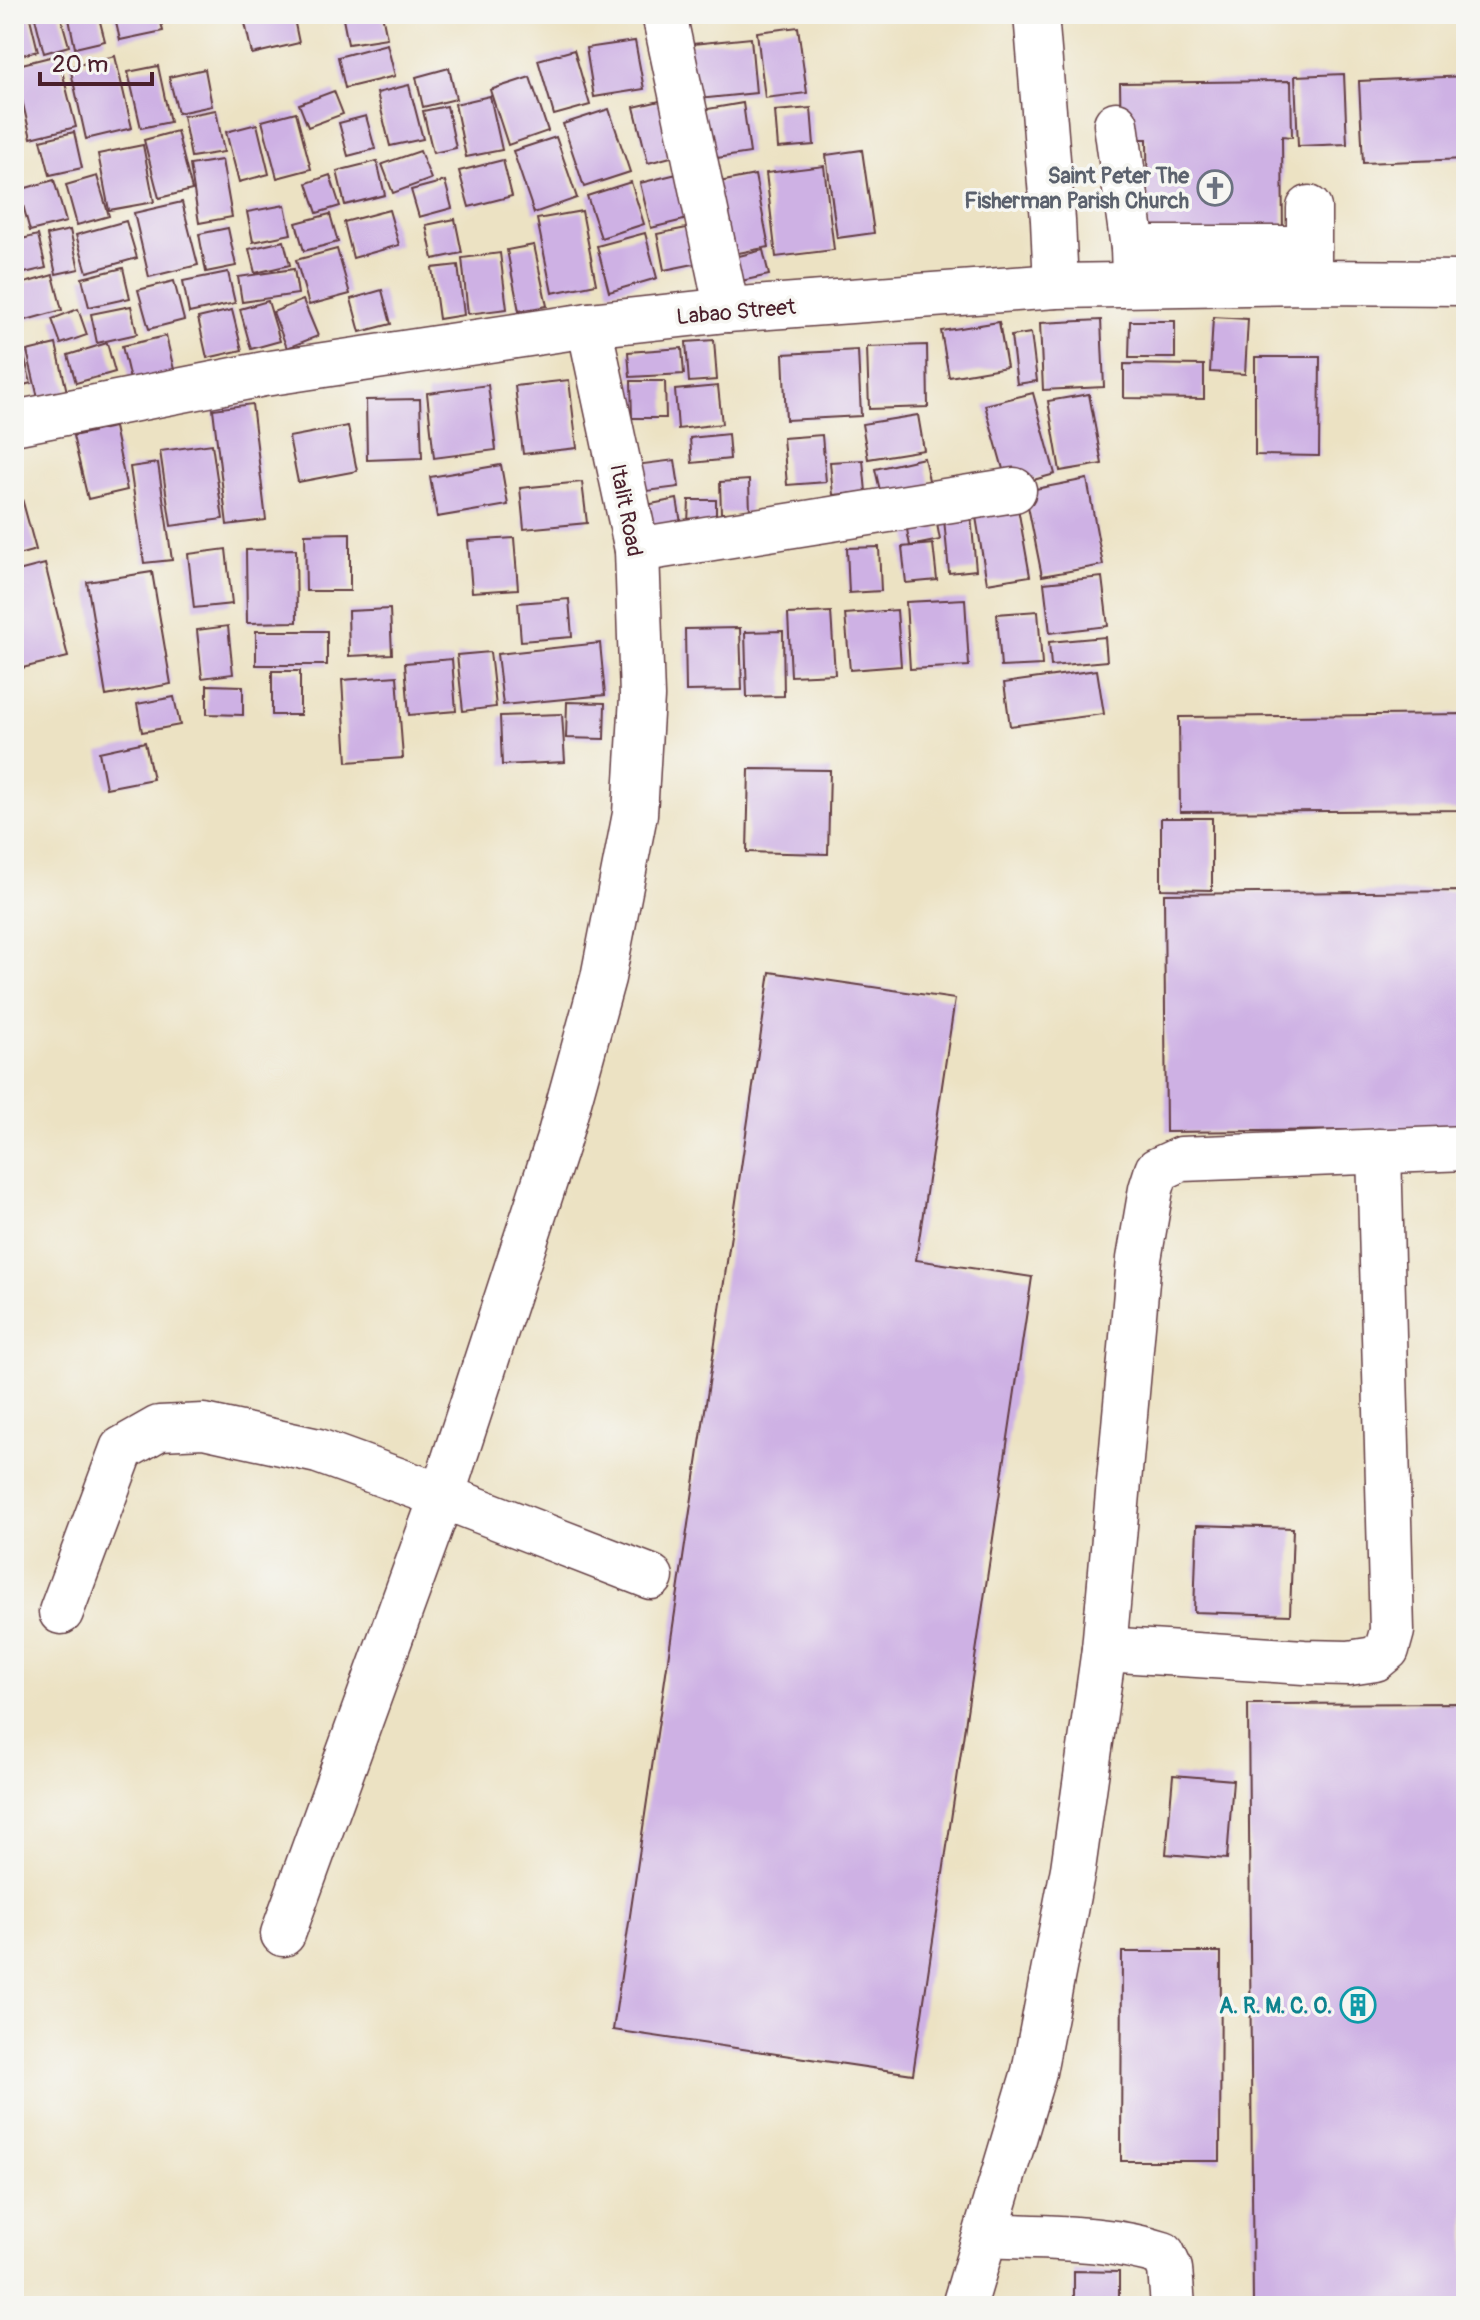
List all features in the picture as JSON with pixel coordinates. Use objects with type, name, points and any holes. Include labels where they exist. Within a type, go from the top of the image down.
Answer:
[{"type":"main road","points":[[664,14],[727,310]]},
{"type":"main road","points":[[1036,14],[1056,286]]},
{"type":"main road","points":[[1116,124],[1134,266]]},
{"type":"main road","name":"Labao Street","points":[[14,423],[264,374],[589,325],[727,310],[1056,286],[1134,266],[1309,246],[1466,283]]},
{"type":"main road","name":"Italit Road","points":[[283,1934],[442,1496],[558,1141],[603,978],[635,814],[642,697],[637,550],[589,325]]},
{"type":"main road","points":[[637,550],[1014,490]]},
{"type":"main road","points":[[964,2306],[1034,2072],[1073,1869],[1104,1649],[1139,1259],[1157,1170],[1181,1159],[1466,1148]]},
{"type":"main road","points":[[1104,1649],[1349,1663],[1375,1659],[1387,1649],[1392,1631],[1379,1151]]},
{"type":"main road","points":[[61,1612],[122,1449],[159,1428],[204,1426],[318,1451],[651,1577]]},
{"type":"main road","points":[[986,2235],[1098,2241],[1163,2254],[1170,2269],[1173,2306]]},
{"type":"building","points":[[14,14],[29,14],[38,51],[14,57]]},
{"type":"building","points":[[34,14],[60,14],[69,46],[44,53]]},
{"type":"building","points":[[68,14],[98,14],[105,41],[75,48]]},
{"type":"building","points":[[114,14],[159,14],[163,31],[120,40]]},
{"type":"building","points":[[243,14],[293,14],[299,43],[252,54]]},
{"type":"building","points":[[342,14],[382,14],[387,38],[348,44]]},
{"type":"building","points":[[798,27],[807,93],[765,98],[757,32]]},
{"type":"building","points":[[751,38],[756,93],[689,100],[683,45]]},
{"type":"building","points":[[635,41],[644,89],[594,97],[586,48]]},
{"type":"building","points":[[387,44],[395,76],[345,88],[338,57]]},
{"type":"building","points":[[574,50],[590,105],[554,115],[538,60]]},
{"type":"building","points":[[58,55],[76,127],[31,138],[14,66]]},
{"type":"building","points":[[115,56],[132,128],[86,139],[70,67]]},
{"type":"building","points":[[158,66],[170,122],[141,128],[128,72]]},
{"type":"building","points":[[449,68],[456,99],[423,107],[416,77]]},
{"type":"building","points":[[205,69],[212,106],[178,113],[169,77]]},
{"type":"building","points":[[1344,74],[1347,144],[1298,146],[1295,76]]},
{"type":"building","points":[[1466,76],[1466,159],[1363,163],[1359,81]]},
{"type":"building","points":[[530,77],[548,131],[508,145],[490,90]]},
{"type":"building","name":"Saint Peter The Fisherman Parish Church","points":[[1291,81],[1292,137],[1282,136],[1283,236],[1148,238],[1147,139],[1121,139],[1120,83]]},
{"type":"building","points":[[409,85],[423,139],[390,146],[377,93]]},
{"type":"building","points":[[334,91],[343,114],[308,127],[299,104]]},
{"type":"building","points":[[490,96],[502,150],[466,157],[455,104]]},
{"type":"building","points":[[673,98],[686,153],[648,163],[634,107]]},
{"type":"building","points":[[743,103],[750,153],[710,159],[702,110]]},
{"type":"building","points":[[447,106],[456,148],[433,153],[423,111]]},
{"type":"building","points":[[811,108],[814,145],[778,148],[775,111]]},
{"type":"building","points":[[609,109],[630,172],[584,187],[563,124]]},
{"type":"building","points":[[216,110],[224,152],[191,157],[183,116]]},
{"type":"building","points":[[296,112],[311,169],[277,178],[262,121]]},
{"type":"building","points":[[366,116],[375,149],[348,156],[339,123]]},
{"type":"building","points":[[257,124],[269,174],[239,182],[226,132]]},
{"type":"building","points":[[177,131],[192,190],[159,198],[144,140]]},
{"type":"building","points":[[74,132],[82,168],[50,175],[41,140]]},
{"type":"building","points":[[556,137],[577,198],[534,213],[513,151]]},
{"type":"building","points":[[14,139],[21,164],[14,165]]},
{"type":"building","points":[[143,145],[154,202],[109,210],[98,154]]},
{"type":"building","points":[[862,150],[874,233],[837,238],[826,155]]},
{"type":"building","points":[[420,151],[431,179],[393,193],[382,164]]},
{"type":"building","points":[[222,160],[232,217],[199,223],[190,165]]},
{"type":"building","points":[[503,160],[512,196],[469,207],[459,171]]},
{"type":"building","points":[[377,161],[385,195],[345,205],[337,171]]},
{"type":"building","points":[[824,166],[834,250],[776,257],[766,173]]},
{"type":"building","points":[[685,172],[696,217],[651,228],[640,183]]},
{"type":"building","points":[[330,175],[340,206],[317,213],[307,183]]},
{"type":"building","points":[[755,175],[769,247],[723,256],[709,184]]},
{"type":"building","points":[[97,176],[109,216],[77,225],[66,185]]},
{"type":"building","points":[[54,180],[66,222],[30,231],[19,190]]},
{"type":"building","points":[[445,181],[452,208],[419,217],[411,190]]},
{"type":"building","points":[[631,182],[644,224],[601,238],[587,196]]},
{"type":"building","points":[[14,202],[22,231],[14,233]]},
{"type":"building","points":[[182,202],[198,265],[149,277],[134,213]]},
{"type":"building","points":[[285,205],[291,234],[253,242],[247,212]]},
{"type":"building","points":[[389,210],[399,245],[353,258],[344,222]]},
{"type":"building","points":[[582,211],[596,284],[552,293],[537,219]]},
{"type":"building","points":[[330,214],[338,242],[304,251],[296,223]]},
{"type":"building","points":[[455,219],[462,253],[433,259],[426,225]]},
{"type":"building","points":[[126,221],[137,258],[87,272],[76,235]]},
{"type":"building","points":[[701,225],[709,261],[664,270],[657,234]]},
{"type":"building","points":[[228,228],[236,266],[206,272],[199,234]]},
{"type":"building","points":[[70,230],[79,269],[56,274],[47,235]]},
{"type":"building","points":[[645,233],[657,278],[609,292],[597,246]]},
{"type":"building","points":[[38,235],[46,268],[16,275],[14,241]]},
{"type":"building","points":[[284,241],[290,265],[255,273],[249,249]]},
{"type":"building","points":[[534,245],[547,306],[519,311],[507,250]]},
{"type":"building","points":[[337,249],[350,294],[309,305],[296,260]]},
{"type":"building","points":[[763,250],[769,275],[732,283],[727,259]]},
{"type":"building","points":[[500,253],[507,309],[468,314],[462,258]]},
{"type":"building","points":[[458,265],[464,315],[439,319],[432,268]]},
{"type":"building","points":[[123,268],[130,298],[89,307],[82,278]]},
{"type":"building","points":[[294,269],[298,294],[242,302],[238,277]]},
{"type":"building","points":[[228,272],[235,303],[189,313],[183,281]]},
{"type":"building","points":[[53,275],[62,310],[19,322],[14,286]]},
{"type":"building","points":[[174,281],[184,320],[149,329],[138,290]]},
{"type":"building","points":[[382,290],[391,324],[360,332],[351,299]]},
{"type":"building","points":[[303,300],[318,336],[287,348],[273,312]]},
{"type":"building","points":[[268,301],[280,341],[251,349],[240,309]]},
{"type":"building","points":[[131,306],[137,334],[97,343],[91,314]]},
{"type":"building","points":[[78,309],[87,335],[61,344],[52,319]]},
{"type":"building","points":[[232,310],[242,350],[207,358],[198,318]]},
{"type":"building","points":[[1213,317],[1248,319],[1245,374],[1210,372]]},
{"type":"building","points":[[1101,320],[1104,387],[1043,390],[1040,323]]},
{"type":"building","points":[[1130,321],[1175,321],[1175,358],[1129,358]]},
{"type":"building","points":[[999,322],[1007,367],[949,377],[941,331]]},
{"type":"building","points":[[17,328],[31,383],[14,388],[14,329]]},
{"type":"building","points":[[1031,333],[1037,381],[1017,384],[1011,336]]},
{"type":"building","points":[[166,336],[175,374],[131,384],[122,346]]},
{"type":"building","points":[[714,340],[717,380],[689,382],[686,342]]},
{"type":"building","points":[[107,343],[115,372],[76,383],[68,355]]},
{"type":"building","points":[[56,344],[67,392],[38,398],[27,351]]},
{"type":"building","points":[[927,345],[928,407],[869,409],[867,347]]},
{"type":"building","points":[[682,348],[684,374],[630,377],[628,352]]},
{"type":"building","points":[[858,350],[861,416],[786,420],[783,354]]},
{"type":"building","points":[[1255,357],[1320,357],[1319,456],[1255,455]]},
{"type":"building","points":[[1124,364],[1204,365],[1204,399],[1124,398]]},
{"type":"building","points":[[569,380],[577,448],[523,454],[515,386]]},
{"type":"building","points":[[631,381],[665,381],[666,418],[632,418]]},
{"type":"building","points":[[488,385],[496,450],[434,458],[427,393]]},
{"type":"building","points":[[718,386],[722,424],[678,429],[675,390]]},
{"type":"building","points":[[1033,393],[1055,474],[1008,487],[985,405]]},
{"type":"building","points":[[1089,394],[1102,464],[1060,471],[1048,401]]},
{"type":"building","points":[[420,399],[422,458],[367,460],[366,400]]},
{"type":"building","points":[[252,404],[266,520],[227,525],[213,409]]},
{"type":"building","points":[[918,415],[924,450],[868,459],[862,424]]},
{"type":"building","points":[[348,426],[357,471],[298,482],[289,437]]},
{"type":"building","points":[[114,427],[127,490],[88,499],[73,436]]},
{"type":"building","points":[[728,434],[730,459],[692,463],[690,438]]},
{"type":"building","points":[[822,435],[826,482],[787,485],[783,438]]},
{"type":"building","points":[[212,444],[223,519],[171,526],[160,451]]},
{"type":"building","points":[[924,458],[931,489],[882,499],[875,469]]},
{"type":"building","points":[[675,460],[679,487],[639,492],[635,465]]},
{"type":"building","points":[[863,460],[866,492],[833,495],[830,462]]},
{"type":"building","points":[[158,463],[172,560],[144,563],[130,467]]},
{"type":"building","points":[[501,465],[508,505],[437,517],[430,477]]},
{"type":"building","points":[[1087,479],[1103,565],[1042,576],[1025,491]]},
{"type":"building","points":[[749,480],[750,513],[721,513],[720,482]]},
{"type":"building","points":[[582,482],[587,523],[524,529],[520,488]]},
{"type":"building","points":[[18,484],[36,550],[14,556],[14,485]]},
{"type":"building","points":[[1016,497],[1030,576],[987,583],[974,505]]},
{"type":"building","points":[[677,499],[683,535],[652,541],[646,505]]},
{"type":"building","points":[[689,500],[716,500],[716,524],[688,524]]},
{"type":"building","points":[[970,505],[976,570],[949,573],[943,508]]},
{"type":"building","points":[[934,508],[940,540],[910,546],[904,513]]},
{"type":"building","points":[[350,533],[350,591],[306,591],[305,534]]},
{"type":"building","points":[[514,538],[518,589],[472,592],[468,541]]},
{"type":"building","points":[[933,544],[937,580],[906,583],[902,547]]},
{"type":"building","points":[[879,547],[881,591],[849,593],[847,548]]},
{"type":"building","points":[[226,549],[232,604],[194,608],[188,554]]},
{"type":"building","points":[[296,549],[297,622],[247,623],[246,550]]},
{"type":"building","points":[[45,564],[68,657],[14,670],[14,572]]},
{"type":"building","points":[[152,572],[171,684],[106,696],[87,582]]},
{"type":"building","points":[[1102,577],[1108,626],[1050,633],[1044,583]]},
{"type":"building","points":[[569,599],[572,637],[521,641],[518,603]]},
{"type":"building","points":[[965,599],[969,666],[910,669],[906,602]]},
{"type":"building","points":[[390,609],[392,654],[349,656],[348,611]]},
{"type":"building","points":[[897,610],[901,666],[850,670],[845,614]]},
{"type":"building","points":[[1038,611],[1042,665],[1001,667],[997,614]]},
{"type":"building","points":[[831,612],[835,674],[791,676],[788,614]]},
{"type":"building","points":[[228,626],[233,674],[202,678],[197,630]]},
{"type":"building","points":[[740,628],[742,690],[686,691],[685,629]]},
{"type":"building","points":[[256,631],[327,631],[327,665],[256,665]]},
{"type":"building","points":[[783,631],[784,696],[747,697],[745,632]]},
{"type":"building","points":[[1105,637],[1107,661],[1051,666],[1049,642]]},
{"type":"building","points":[[600,643],[605,695],[503,705],[497,654]]},
{"type":"building","points":[[490,652],[496,707],[463,711],[457,655]]},
{"type":"building","points":[[452,659],[456,711],[409,715],[405,663]]},
{"type":"building","points":[[1097,670],[1104,714],[1010,726],[1004,683]]},
{"type":"building","points":[[272,671],[300,671],[300,715],[272,715]]},
{"type":"building","points":[[397,676],[403,758],[347,762],[342,680]]},
{"type":"building","points":[[207,685],[243,686],[243,715],[207,714]]},
{"type":"building","points":[[174,697],[180,725],[142,732],[137,704]]},
{"type":"building","points":[[567,702],[605,703],[604,739],[566,738]]},
{"type":"building","points":[[562,714],[565,762],[502,765],[500,716]]},
{"type":"building","points":[[1466,714],[1466,810],[1180,812],[1179,717]]},
{"type":"building","points":[[145,742],[153,779],[106,788],[99,752]]},
{"type":"building","points":[[749,769],[830,770],[828,854],[747,852]]},
{"type":"building","points":[[1161,818],[1212,818],[1212,890],[1161,889]]},
{"type":"building","points":[[1466,891],[1466,1129],[1166,1132],[1164,894]]},
{"type":"building","points":[[770,972],[955,999],[916,1260],[1032,1277],[913,2074],[613,2030]]},
{"type":"building","points":[[1197,1525],[1293,1528],[1290,1615],[1194,1612]]},
{"type":"building","name":"A. R. M. C. O.","points":[[1466,1703],[1466,2306],[1253,2306],[1248,1704]]},
{"type":"building","points":[[1173,1775],[1233,1780],[1227,1859],[1166,1854]]},
{"type":"building","points":[[1122,1952],[1221,1952],[1220,2161],[1121,2161]]},
{"type":"building","points":[[1074,2271],[1119,2272],[1119,2306],[1074,2306]]},
{"type":"place","name":"Saint Peter The Fisherman Parish Church","points":[[1215,188]]},
{"type":"place","name":"A. R. M. C. O.","points":[[1358,2005]]}]
